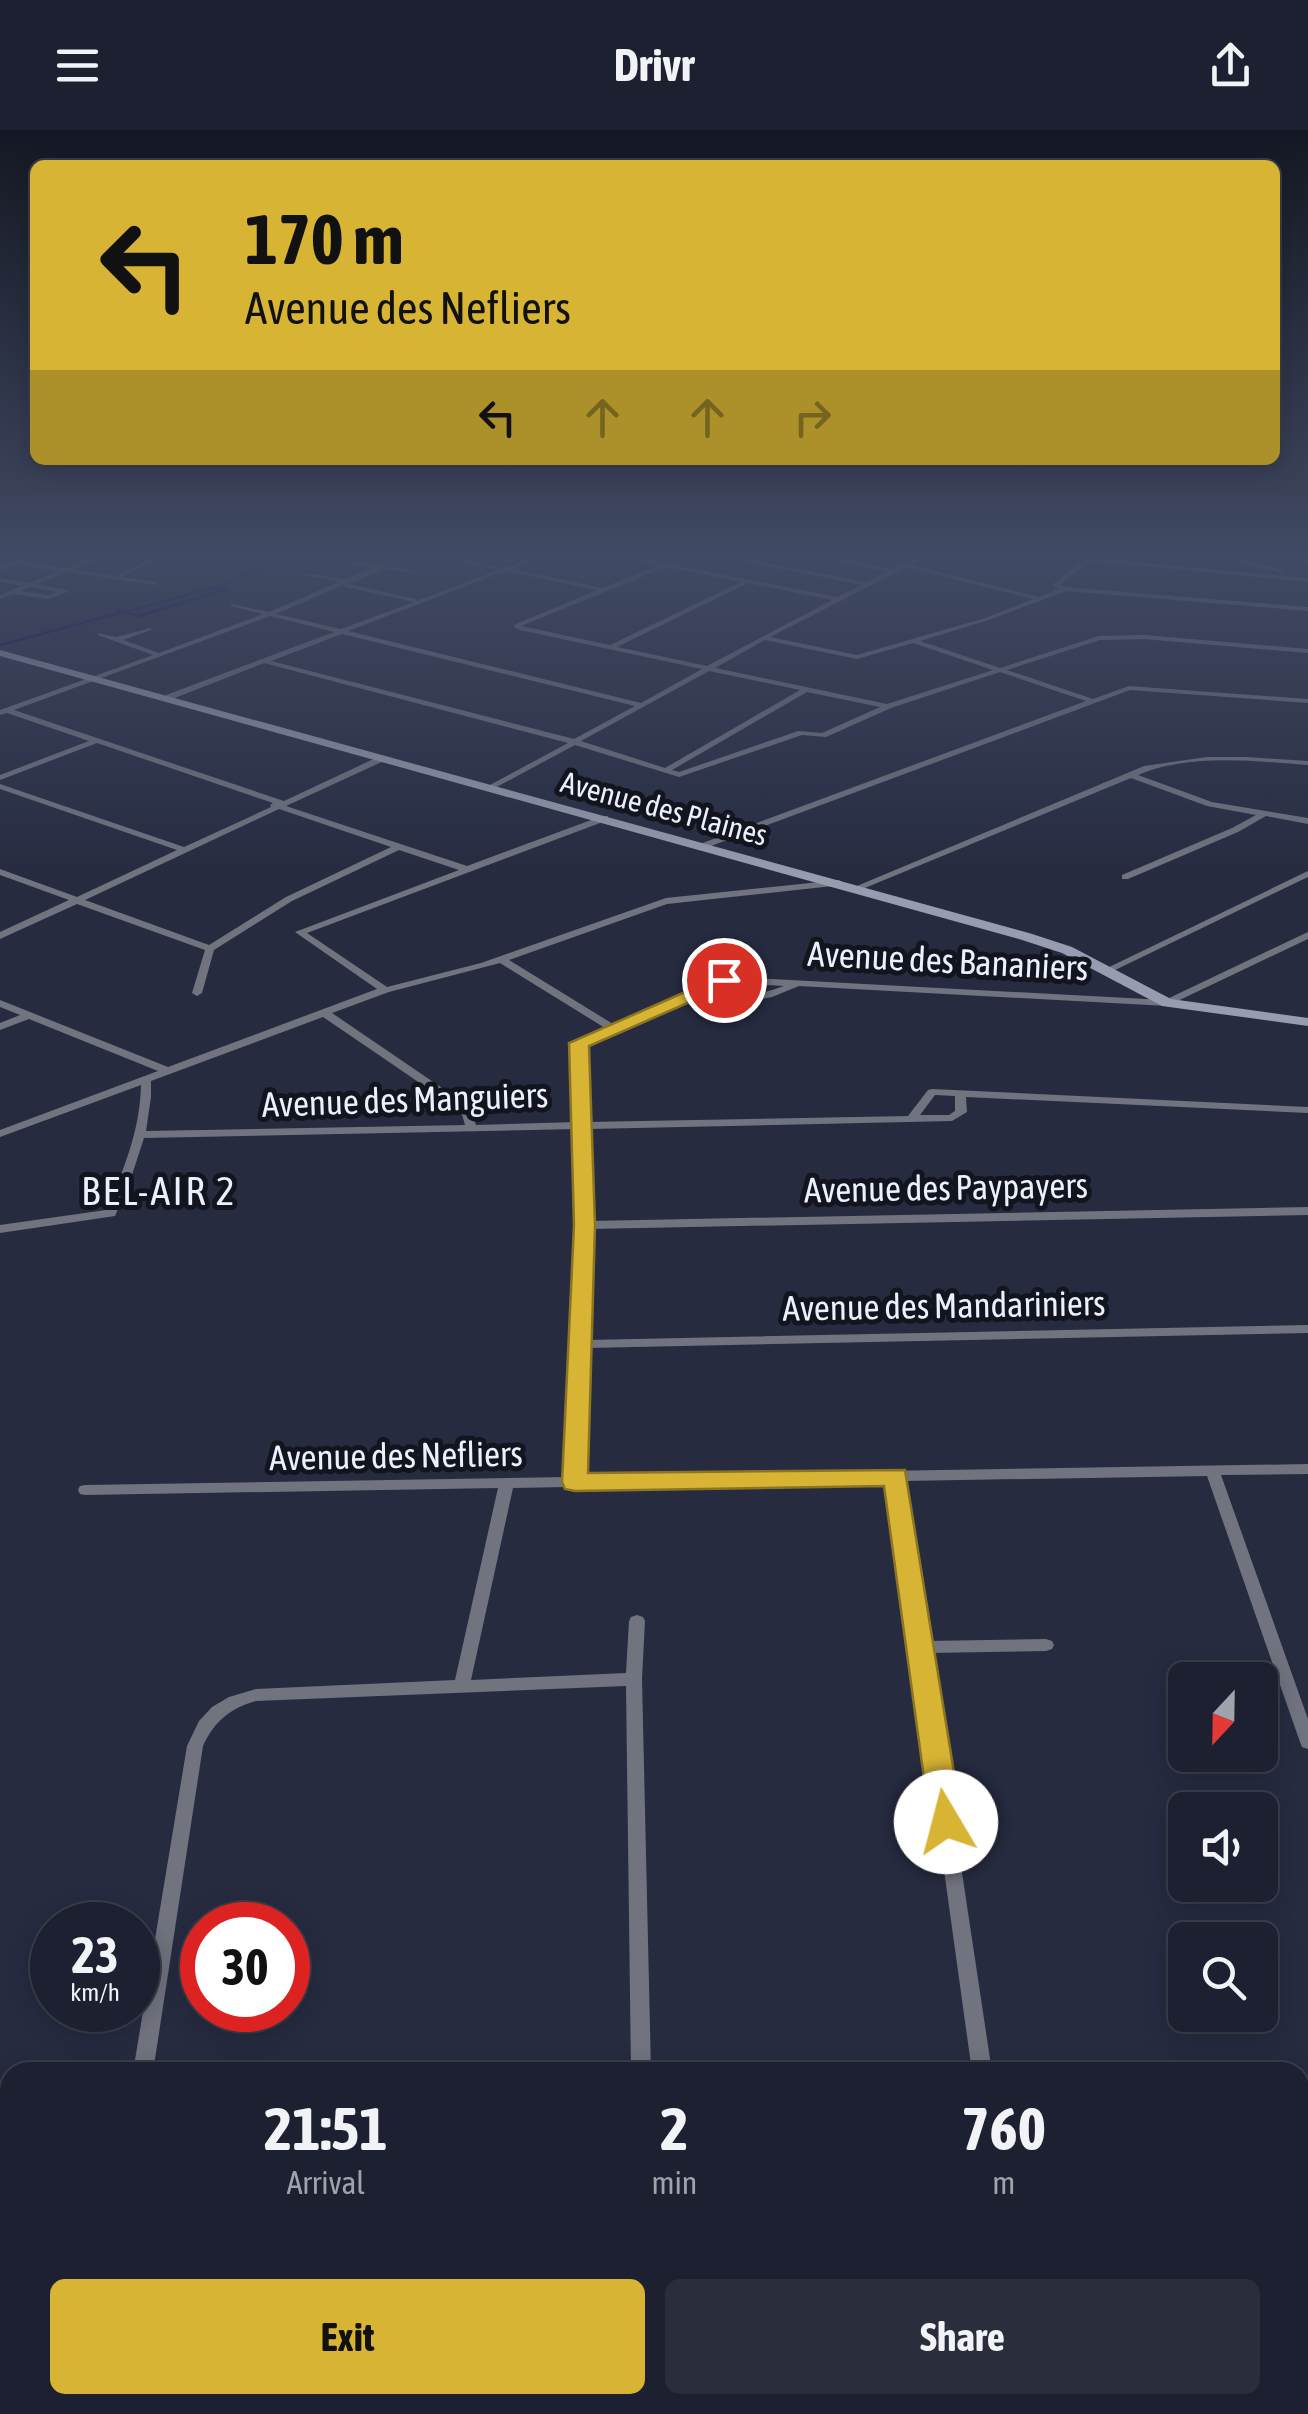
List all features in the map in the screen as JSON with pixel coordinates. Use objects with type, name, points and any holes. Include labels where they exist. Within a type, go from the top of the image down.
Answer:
[{"type":"street","name":"Avenue des Plaines","points":[[32,662],[857,888],[1068,950],[1167,1003],[1308,1022]]},
{"type":"street","points":[[4,712],[143,662]]},
{"type":"street","points":[[169,697],[259,662]]},
{"type":"street","points":[[269,662],[575,742],[665,771],[688,774],[799,734],[823,735],[888,706],[1028,662]]},
{"type":"street","points":[[460,662],[641,705]]},
{"type":"street","points":[[677,662],[888,706]]},
{"type":"street","points":[[491,788],[721,662]]},
{"type":"street","points":[[975,662],[1095,702]]},
{"type":"street","points":[[704,846],[1129,688],[1146,686],[1308,701]]},
{"type":"street","points":[[665,771],[804,691]]},
{"type":"street","points":[[4,712],[98,740],[468,870]]},
{"type":"street","points":[[0,778],[98,740]]},
{"type":"street","points":[[0,936],[383,758]]},
{"type":"street","points":[[857,888],[1132,775],[1184,761],[1252,759],[1308,764]]},
{"type":"street","points":[[1132,775],[1210,804],[1308,821]]},
{"type":"street","points":[[0,786],[181,849]]},
{"type":"street","points":[[1126,877],[1236,830],[1265,813]]},
{"type":"street","points":[[386,990],[300,932],[605,818]]},
{"type":"street","points":[[197,993],[210,948],[289,899],[398,848]]},
{"type":"street","points":[[0,872],[210,948]]},
{"type":"street","points":[[1108,970],[1308,874]]},
{"type":"street","points":[[0,1134],[386,990],[501,959],[674,899],[838,884]]},
{"type":"street","points":[[1167,1003],[1308,935]]},
{"type":"street","points":[[501,959],[612,1028]]},
{"type":"street","name":"Avenue des Bananiers","points":[[575,1482],[584,1225],[579,1043],[724,980],[1167,1003]]},
{"type":"street","points":[[677,1000],[702,1003],[776,993],[798,983]]},
{"type":"street","points":[[0,1003],[165,1070]]},
{"type":"street","points":[[326,1014],[466,1109],[470,1126]]},
{"type":"street","points":[[0,1026],[29,1015]]},
{"type":"street","points":[[0,1229],[108,1215],[140,1135],[147,1108],[146,1080]]},
{"type":"street","points":[[912,1118],[931,1092],[1308,1110]]},
{"type":"street","name":"Avenue des Manguiers","points":[[140,1135],[959,1116],[960,1093]]},
{"type":"street","name":"Avenue des Paypayers","points":[[584,1225],[1308,1210]]},
{"type":"street","name":"Avenue des Mandariniers","points":[[581,1344],[1308,1329]]},
{"type":"street","name":"Avenue des Nefliers","points":[[86,1490],[506,1486],[1308,1469]]},
{"type":"street","points":[[1212,1470],[1308,1742]]},
{"type":"street","points":[[896,1476],[981,2062]]},
{"type":"street","points":[[462,1685],[506,1486]]},
{"type":"street","points":[[636,1620],[641,2062]]},
{"type":"street","points":[[920,1646],[1046,1645]]},
{"type":"street","points":[[145,2062],[196,1746],[209,1718],[234,1700],[256,1695],[634,1679]]},
{"type":"district","name":"BEL-AIR 2","points":[[159,1191]]},
{"type":"route","points":[[724,980],[579,1043],[584,1225],[575,1482],[896,1476],[946,1822]]}]
